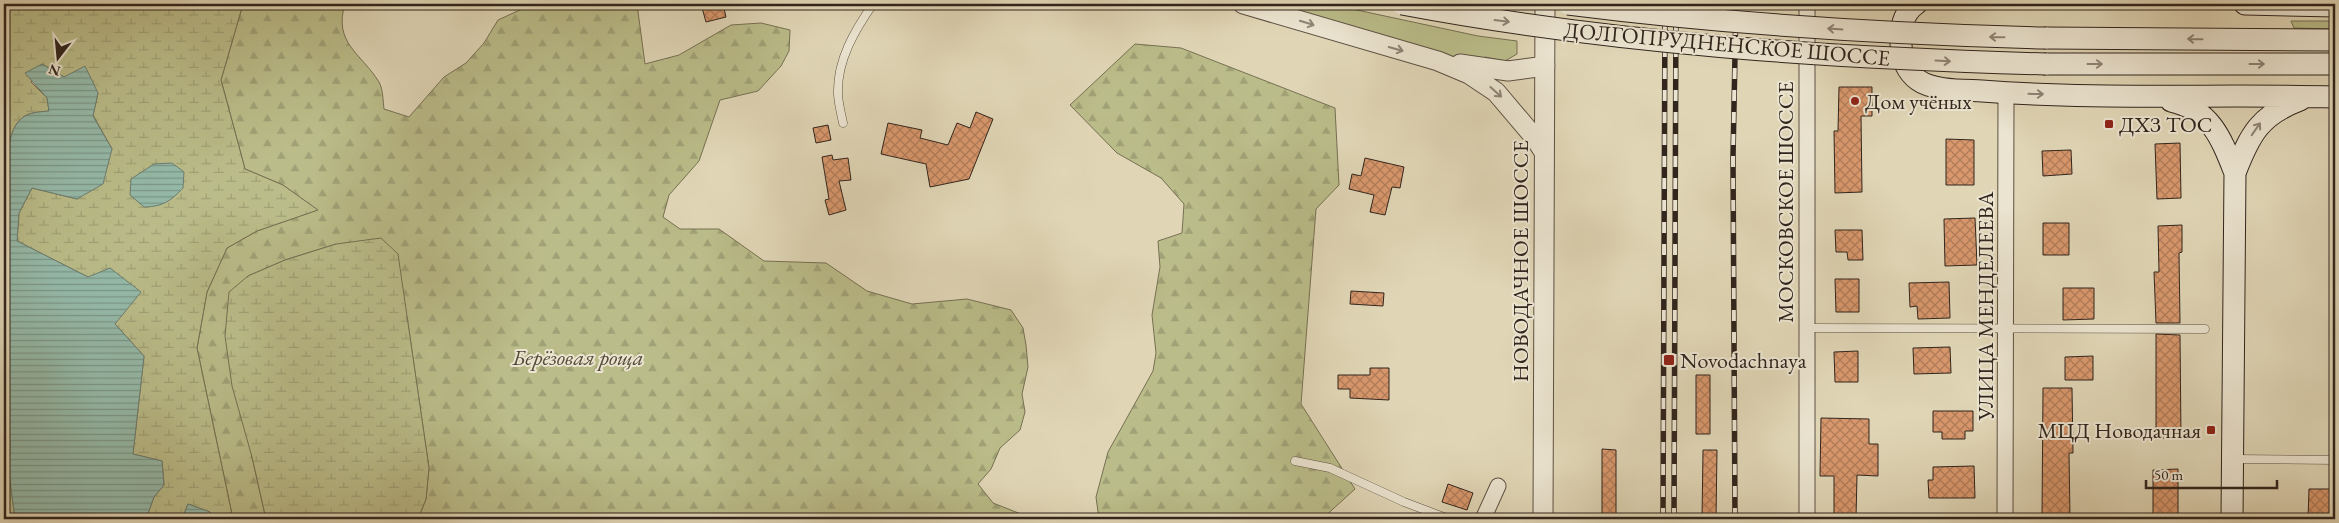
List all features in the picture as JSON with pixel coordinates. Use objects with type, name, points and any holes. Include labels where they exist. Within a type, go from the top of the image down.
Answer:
[{"type":"main road","name":"ДОЛГОПРУДНЕНСКОЕ ШОССЕ","points":[[1402,4],[1489,20],[1602,34],[1873,58],[2046,64],[2326,64]]},
{"type":"main road","name":"ДОЛГОПРУДНЕНСКОЕ ШОССЕ","points":[[1568,4],[1766,24],[1940,35],[2046,38],[2335,40]]},
{"type":"main road","name":"ДОЛГОПРУДНЕНСКОЕ ШОССЕ","points":[[1916,4],[1909,9],[1902,22],[1901,52],[1906,67],[1919,81],[1941,88],[2006,93],[2147,96]]},
{"type":"main road","points":[[2245,4],[2335,6]]},
{"type":"main road","points":[[2147,96],[2335,97]]},
{"type":"main road","points":[[2147,96],[2180,103],[2198,111],[2211,123],[2235,173]]},
{"type":"main road","points":[[2232,519],[2235,173],[2245,147],[2257,126],[2269,114],[2283,106],[2309,96]]},
{"type":"street","points":[[1243,4],[1438,61],[1469,74],[1496,92],[1535,138],[1544,152]]},
{"type":"street","name":"НОВОДАЧНОЕ ШОССЕ","points":[[1543,519],[1545,4]]},
{"type":"street","name":"МОСКОВСКОЕ ШОССЕ","points":[[1807,4],[1807,519]]},
{"type":"street","points":[[1438,61],[1508,71],[1545,66]]},
{"type":"street","name":"УЛИЦА МЕНДЕЛЕЕВА","points":[[2005,519],[2006,93]]},
{"type":"street","points":[[1483,519],[1498,486]]},
{"type":"lane","points":[[843,123],[838,93],[842,61],[858,26],[873,4]]},
{"type":"lane","points":[[1806,328],[2205,329]]},
{"type":"lane","points":[[2233,459],[2335,460]]},
{"type":"lane","points":[[1295,461],[1330,468],[1404,502],[1449,519]]},
{"type":"green space","points":[[4,4],[65,4],[81,8],[98,4],[243,4],[221,80],[245,169],[283,185],[318,210],[257,231],[227,248],[207,292],[197,348],[233,519],[210,519],[210,512],[188,504],[182,519],[146,519],[154,497],[164,485],[162,461],[133,454],[144,356],[115,324],[88,277],[17,241],[19,213],[32,188],[77,199],[112,149],[93,115],[98,93],[42,64],[31,82],[47,98],[49,111],[28,115],[22,118],[16,125],[9,144],[4,194]]},
{"type":"green space","name":"Берёзовая роща","points":[[243,4],[345,4],[342,17],[346,38],[379,82],[384,109],[409,117],[444,77],[466,63],[484,43],[498,20],[533,4],[637,4],[645,64],[679,55],[731,25],[761,23],[790,30],[789,51],[781,66],[758,91],[720,100],[699,161],[669,195],[663,217],[680,229],[719,229],[764,261],[826,263],[867,291],[912,304],[967,299],[1011,310],[1023,328],[1026,345],[1028,367],[1022,394],[1025,412],[1020,430],[1000,448],[991,469],[978,484],[993,503],[1026,516],[1027,519],[418,519],[426,499],[429,468],[407,317],[336,244],[285,260],[248,276],[252,457],[266,519],[233,519],[197,348],[207,292],[227,248],[257,231],[317,210],[283,185],[245,169],[221,80]]},
{"type":"green space","points":[[1271,4],[1329,4],[1478,36],[1517,41],[1517,54],[1505,61],[1485,57],[1481,65]]},
{"type":"green space","points":[[2291,21],[2335,21],[2335,29],[2294,28]]},
{"type":"green space","points":[[1135,44],[1181,48],[1335,108],[1339,185],[1316,209],[1301,404],[1355,489],[1322,519],[1099,519],[1096,497],[1108,452],[1153,371],[1156,353],[1152,315],[1160,267],[1158,241],[1182,233],[1184,204],[1161,178],[1117,153],[1070,105]]},
{"type":"green space","points":[[381,238],[398,254],[429,468],[426,499],[418,519],[266,519],[252,457],[232,386],[225,336],[229,292],[248,276],[285,260],[336,244]]},
{"type":"green space","points":[[4,425],[10,441],[9,473],[15,519],[4,519]]},
{"type":"shaded area","points":[[42,64],[64,77],[85,66],[98,93],[93,116],[112,149],[103,184],[77,199],[32,188],[19,213],[17,241],[88,277],[110,268],[141,292],[115,324],[144,356],[133,454],[162,461],[164,485],[154,497],[146,519],[15,519],[9,473],[10,441],[4,425],[4,194],[9,144],[16,125],[22,118],[28,115],[49,111],[47,98],[25,73]]},
{"type":"shaded area","points":[[172,163],[184,172],[183,188],[170,200],[156,206],[144,207],[130,195],[131,179],[154,164]]},
{"type":"shaded area","points":[[188,504],[210,512],[210,519],[182,519]]},
{"type":"building","points":[[701,4],[723,4],[726,17],[706,22]]},
{"type":"building","points":[[1839,87],[1872,87],[1872,116],[1861,116],[1862,192],[1835,193],[1834,131],[1838,131]]},
{"type":"building","points":[[976,112],[993,119],[969,179],[930,187],[926,164],[881,154],[888,123],[922,130],[920,138],[948,145],[957,123],[970,128]]},
{"type":"building","points":[[828,125],[831,140],[816,143],[813,128]]},
{"type":"building","points":[[1946,139],[1974,140],[1974,185],[1946,185]]},
{"type":"building","points":[[2180,143],[2181,198],[2157,199],[2155,144]]},
{"type":"building","points":[[2071,150],[2072,174],[2043,176],[2042,151]]},
{"type":"building","points":[[832,155],[833,160],[848,158],[851,180],[839,181],[846,210],[829,215],[825,200],[829,199],[822,157]]},
{"type":"building","points":[[1365,158],[1404,167],[1400,188],[1392,187],[1385,215],[1370,212],[1374,195],[1349,189],[1352,174],[1361,176]]},
{"type":"building","points":[[1975,218],[1977,265],[1945,266],[1944,219]]},
{"type":"building","points":[[2043,223],[2069,223],[2069,255],[2043,255]]},
{"type":"building","points":[[2182,225],[2182,252],[2179,253],[2180,323],[2156,323],[2154,272],[2159,272],[2158,226]]},
{"type":"building","points":[[1835,230],[1862,230],[1863,260],[1848,260],[1847,252],[1836,252]]},
{"type":"building","points":[[1835,279],[1859,279],[1859,312],[1836,312]]},
{"type":"building","points":[[1949,282],[1950,318],[1918,319],[1917,306],[1910,307],[1909,283]]},
{"type":"building","points":[[2063,288],[2094,288],[2094,319],[2063,320]]},
{"type":"building","points":[[1351,291],[1384,293],[1383,306],[1350,304]]},
{"type":"building","points":[[2156,334],[2180,335],[2181,438],[2156,438]]},
{"type":"building","points":[[1950,347],[1951,373],[1914,374],[1913,348]]},
{"type":"building","points":[[1858,351],[1858,382],[1835,382],[1834,352]]},
{"type":"building","points":[[2093,356],[2093,380],[2065,380],[2065,357]]},
{"type":"building","points":[[1370,368],[1389,368],[1389,400],[1350,398],[1350,389],[1338,389],[1338,375],[1370,375]]},
{"type":"building","points":[[1696,375],[1710,375],[1710,434],[1696,434]]},
{"type":"building","points":[[2043,388],[2072,388],[2073,453],[2069,453],[2070,518],[2042,518]]},
{"type":"building","points":[[1933,411],[1973,411],[1973,431],[1965,431],[1965,439],[1942,439],[1942,432],[1933,432]]},
{"type":"building","points":[[1821,418],[1869,419],[1869,444],[1878,444],[1878,476],[1857,475],[1856,518],[1834,518],[1834,476],[1820,476]]},
{"type":"building","points":[[1602,449],[1616,450],[1616,519],[1602,519]]},
{"type":"building","points":[[1703,450],[1717,450],[1716,519],[1702,519]]},
{"type":"building","points":[[1974,466],[1975,498],[1929,498],[1928,480],[1933,480],[1933,467]]},
{"type":"building","points":[[2178,469],[2178,519],[2153,519],[2153,470]]},
{"type":"building","points":[[1448,484],[1473,493],[1467,510],[1442,502]]},
{"type":"building","points":[[2309,489],[2335,489],[2335,519],[2308,519]]},
{"type":"railway","points":[[1663,519],[1665,4]]},
{"type":"railway","points":[[1674,519],[1676,4]]},
{"type":"railway","points":[[1735,519],[1733,157],[1736,4]]},
{"type":"place","name":"Дом учёных","points":[[1855,101]]},
{"type":"place","name":"ДХЗ ТОС","points":[[2109,124]]},
{"type":"place","name":"Novodachnaya","points":[[1669,360]]},
{"type":"place","name":"МЦД Новодачная","points":[[2211,430]]}]
